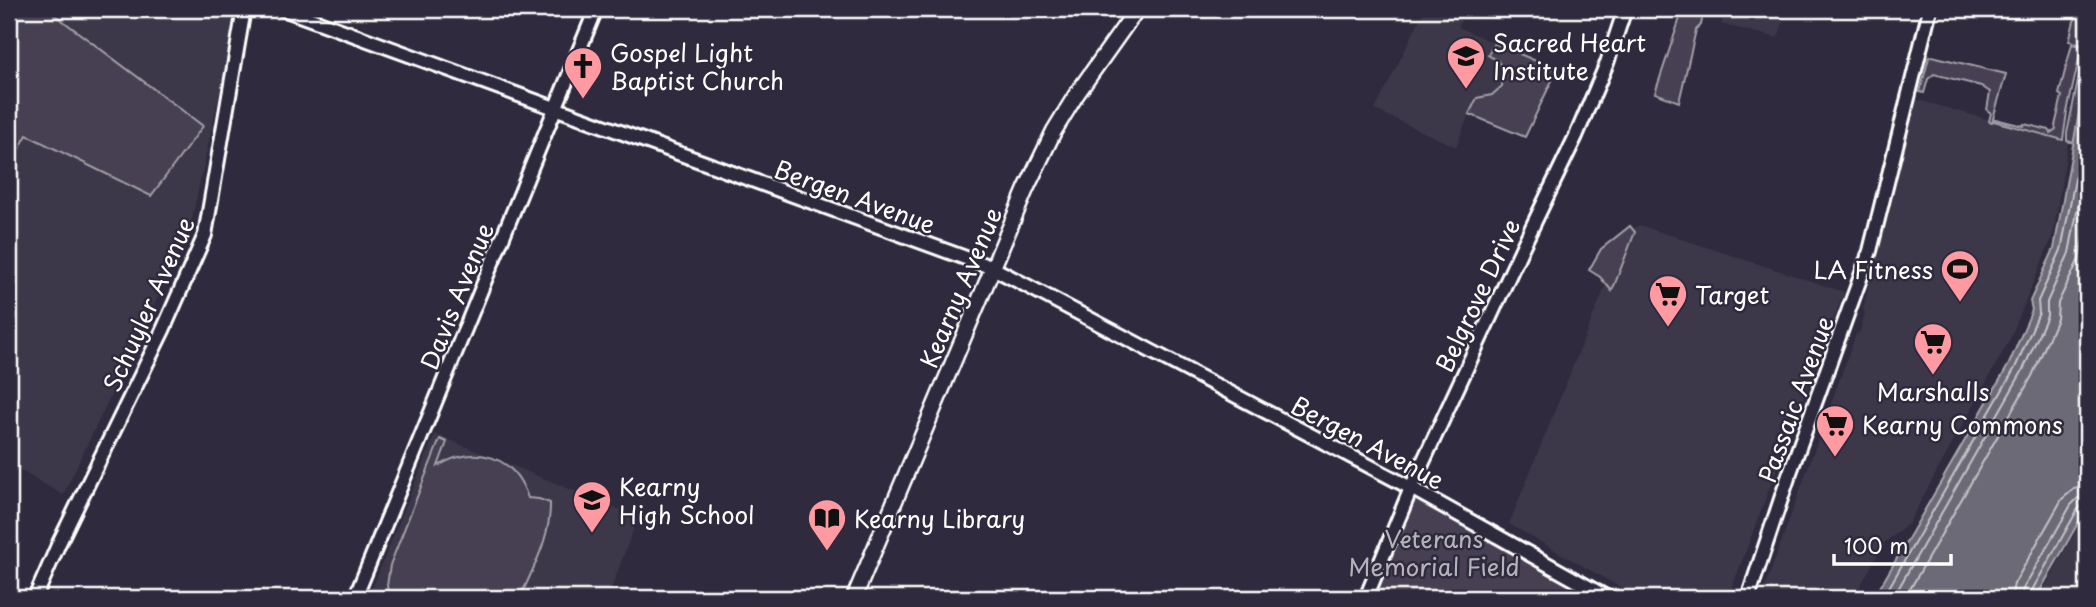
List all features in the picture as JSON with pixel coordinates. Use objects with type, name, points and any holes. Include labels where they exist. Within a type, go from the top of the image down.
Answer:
[{"type":"main road","name":"Kearny Avenue","points":[[855,598],[1026,189],[1054,131],[1076,95],[1137,9]]},
{"type":"street","name":"Schuyler Avenue","points":[[35,598],[163,330],[205,235],[244,9]]},
{"type":"street","name":"Bergen Avenue","points":[[283,9],[993,268],[1411,488],[1608,598]]},
{"type":"street","name":"Davis Avenue","points":[[355,598],[596,9]]},
{"type":"street","name":"Belgrove Drive","points":[[1366,598],[1411,488],[1576,136],[1625,9]]},
{"type":"street","name":"Passaic Avenue","points":[[1748,598],[1870,251],[1930,9]]},
{"type":"shaded area","points":[[47,9],[238,9],[189,232],[63,495],[9,464],[9,153],[15,155],[27,135],[151,196],[202,127]]},
{"type":"shaded area","name":"Sacred Heart Institute","points":[[1425,9],[1464,9],[1458,27],[1557,70],[1525,137],[1469,114],[1456,147],[1375,110]]},
{"type":"shaded area","points":[[1725,9],[1787,9],[1778,38],[1721,24]]},
{"type":"shaded area","points":[[1915,99],[2068,142],[2053,235],[2009,341],[1908,524],[1883,544],[1854,598],[1761,598],[1856,334],[1860,332],[1865,313],[1863,309]]},
{"type":"shaded area","points":[[1639,225],[1844,292],[1728,598],[1639,598],[1509,524],[1626,235]]},
{"type":"shaded area","points":[[435,434],[638,517],[611,589],[634,598],[368,598]]},
{"type":"shaded area","points":[[2087,510],[2087,590],[2084,598],[2039,598]]},
{"type":"green space","points":[[9,9],[47,9],[203,126],[151,196],[27,135],[15,156],[9,153]]},
{"type":"green space","points":[[1683,9],[1704,9],[1701,25],[1696,30],[1679,102],[1655,93]]},
{"type":"green space","points":[[2077,9],[2087,9],[2082,44],[2069,41],[2074,21],[2079,14]]},
{"type":"green space","points":[[2087,38],[2087,69],[2074,143],[2067,141],[2067,133]]},
{"type":"green space","points":[[1494,43],[1557,70],[1525,137],[1469,114],[1477,98],[1492,95],[1502,86],[1504,72],[1498,61],[1488,55]]},
{"type":"green space","points":[[2072,44],[2082,46],[2063,140],[1994,121],[2024,124],[2049,130],[2051,133],[2056,129],[2062,96],[2059,94]]},
{"type":"green space","points":[[1929,57],[2006,74],[1992,122],[1989,121],[1991,113],[1987,110],[1990,92],[1981,86],[1934,74],[1928,79],[1924,93],[1920,92]]},
{"type":"green space","points":[[1630,226],[1635,232],[1612,291],[1600,277],[1589,270],[1601,249]]},
{"type":"green space","points":[[440,439],[447,442],[438,466],[466,456],[492,458],[513,472],[522,483],[528,498],[550,503],[548,528],[520,598],[389,598],[387,586],[390,565]]},
{"type":"green space","name":"Veterans Memorial Field","points":[[1411,485],[1612,598],[1366,598]]},
{"type":"water","points":[[2087,69],[2087,507],[2036,598],[1874,598],[2009,364],[2032,310],[2030,301],[2054,249]]},
{"type":"place","name":"Sacred Heart Institute","points":[[1466,90]]},
{"type":"place","name":"Gospel Light Baptist Church","points":[[583,100]]},
{"type":"place","name":"LA Fitness","points":[[1960,303]]},
{"type":"place","name":"Target","points":[[1668,328]]},
{"type":"place","name":"Marshalls","points":[[1933,376]]},
{"type":"place","name":"Kearny Commons","points":[[1835,458]]},
{"type":"place","name":"Kearny High School","points":[[592,534]]},
{"type":"place","name":"Kearny Library","points":[[827,552]]}]
